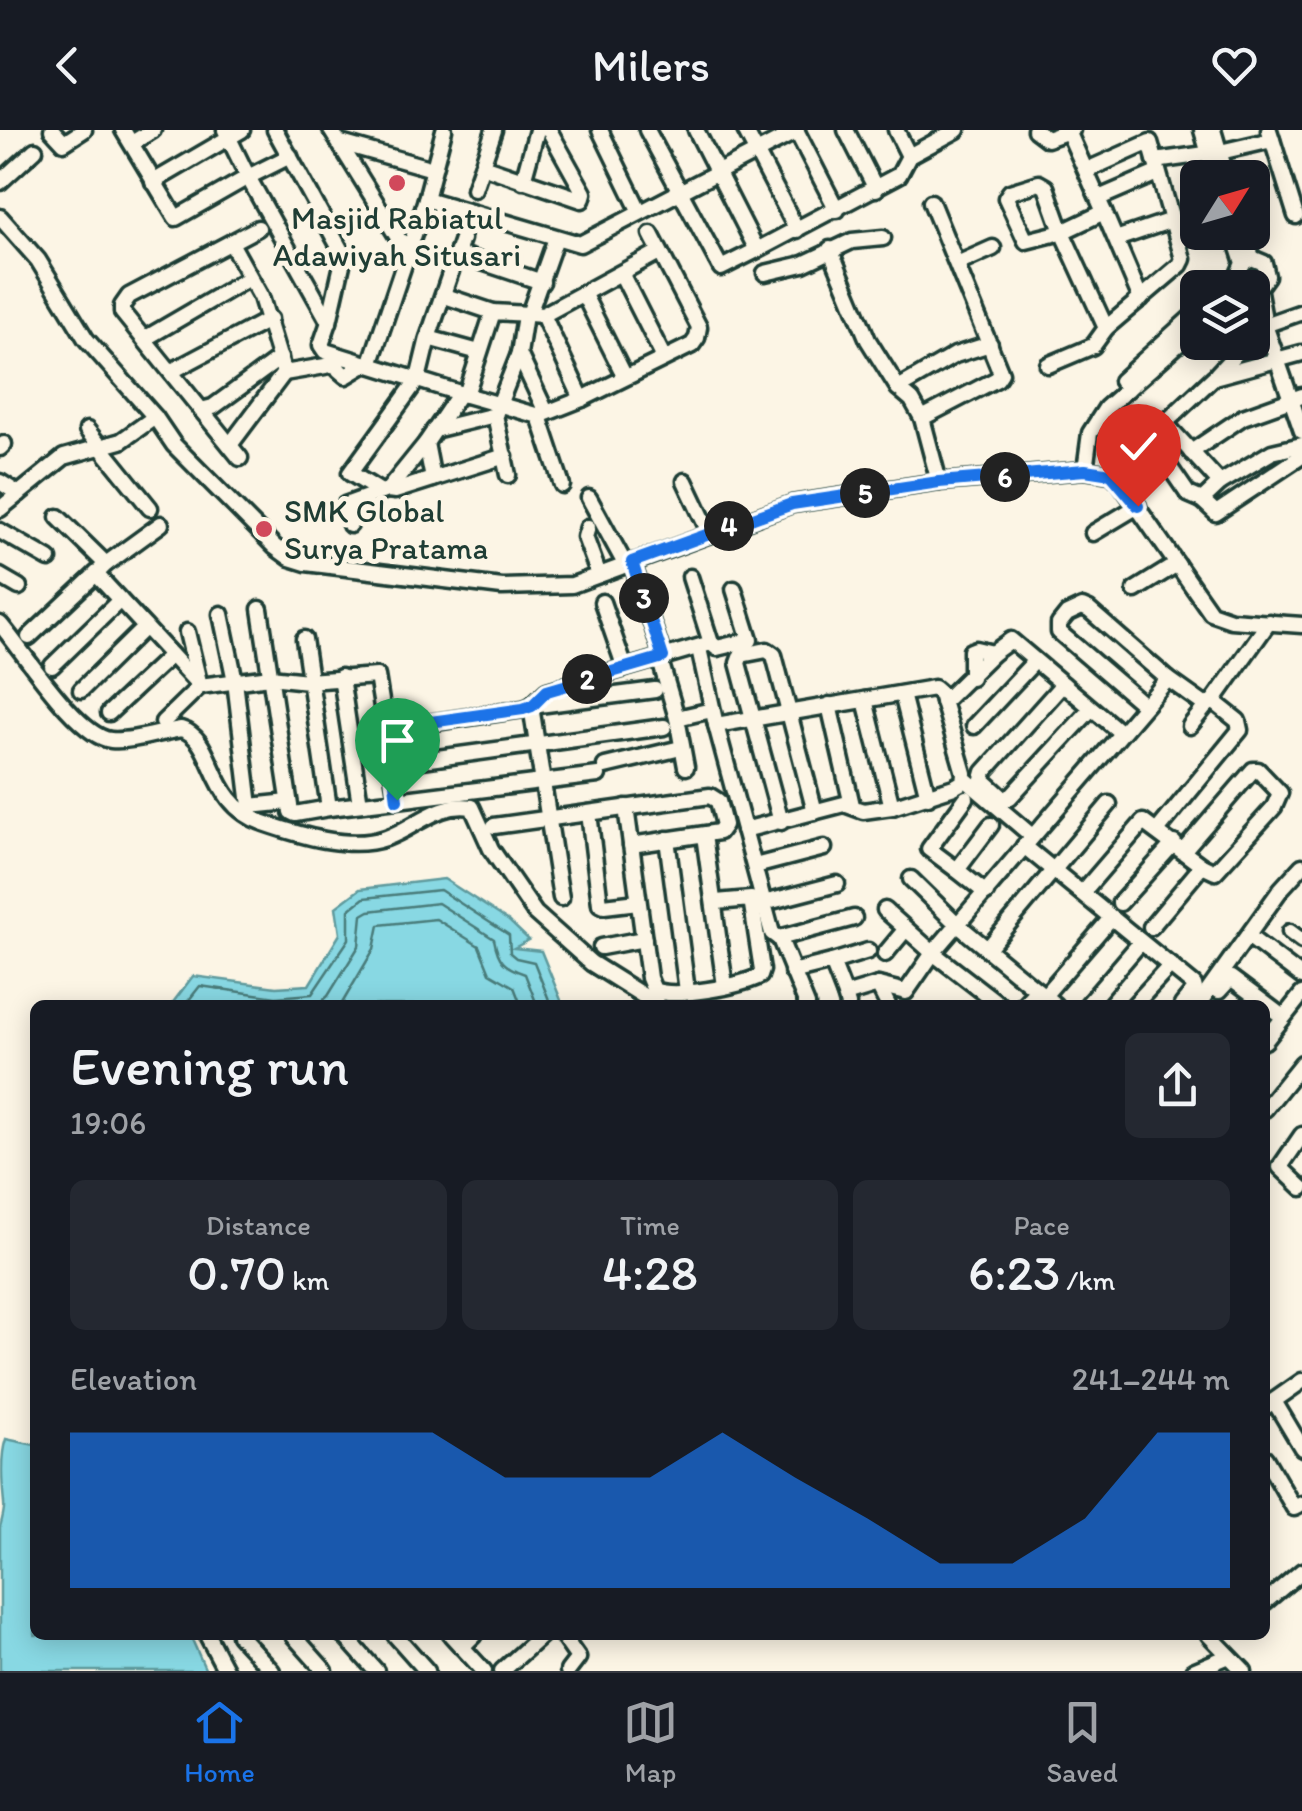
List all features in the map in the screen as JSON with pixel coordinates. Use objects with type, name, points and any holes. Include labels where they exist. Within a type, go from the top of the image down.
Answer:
[{"type":"street","points":[[52,130],[64,143],[84,130]]},
{"type":"street","points":[[123,130],[176,218],[290,156]]},
{"type":"street","points":[[132,144],[153,130]]},
{"type":"street","points":[[368,365],[408,254],[444,130]]},
{"type":"street","points":[[474,189],[494,130]]},
{"type":"street","points":[[523,181],[536,130]]},
{"type":"street","points":[[482,166],[578,200],[585,197],[549,130]]},
{"type":"street","points":[[600,130],[640,212]]},
{"type":"street","points":[[647,130],[721,268],[876,189],[899,175],[909,156],[948,132]]},
{"type":"street","points":[[696,130],[757,250]]},
{"type":"street","points":[[745,130],[797,230]]},
{"type":"street","points":[[426,198],[582,244],[796,130],[837,210]]},
{"type":"street","points":[[846,130],[876,189]]},
{"type":"street","points":[[896,130],[909,156]]},
{"type":"street","points":[[1035,130],[1046,139],[1070,131],[1141,298]]},
{"type":"street","points":[[1202,130],[1218,160]]},
{"type":"street","points":[[1212,130],[1215,160]]},
{"type":"street","points":[[278,131],[344,256],[320,344],[335,359]]},
{"type":"street","points":[[153,182],[232,133],[248,177],[329,322]]},
{"type":"street","points":[[1106,328],[1062,232],[1043,184],[1008,195],[1024,240],[1033,241],[1062,232],[1156,167],[1270,135],[1296,216]]},
{"type":"street","points":[[336,136],[432,169]]},
{"type":"street","points":[[336,136],[408,254]]},
{"type":"street","points":[[1048,365],[1093,346],[1106,328],[1183,259],[1148,136],[1087,170]]},
{"type":"street","points":[[0,182],[36,150]]},
{"type":"street","points":[[922,418],[997,379],[1001,373],[930,202]]},
{"type":"street","points":[[0,217],[38,260],[86,339],[174,444],[290,558],[523,588],[572,586],[792,504],[939,482],[1085,470],[1111,474],[1138,506],[1211,613],[1231,620],[1302,625]]},
{"type":"street","points":[[1116,239],[1172,220]]},
{"type":"street","points":[[240,458],[122,312],[125,298],[258,228]]},
{"type":"street","points":[[201,410],[213,407],[282,365],[335,359],[418,379],[497,410],[542,414],[582,400],[692,345],[700,330],[651,234]]},
{"type":"street","points":[[508,475],[497,410],[556,238]]},
{"type":"street","points":[[765,272],[803,264],[830,249],[867,238],[883,238]]},
{"type":"street","points":[[230,243],[270,319],[282,365],[230,444]]},
{"type":"street","points":[[384,491],[350,473],[418,379],[460,247],[542,282]]},
{"type":"street","points":[[957,264],[993,248]]},
{"type":"street","points":[[830,249],[868,340],[922,418],[939,482]]},
{"type":"street","points":[[445,296],[494,312],[532,315],[622,275],[659,252]]},
{"type":"street","points":[[622,275],[664,358]]},
{"type":"street","points":[[146,338],[249,278]]},
{"type":"street","points":[[583,293],[625,376]]},
{"type":"street","points":[[384,491],[463,394],[494,312]]},
{"type":"street","points":[[1270,322],[1302,312]]},
{"type":"street","points":[[532,315],[582,400]]},
{"type":"street","points":[[172,371],[270,319]]},
{"type":"street","points":[[1128,390],[1121,381],[1180,327]]},
{"type":"street","points":[[428,338],[479,352]]},
{"type":"street","points":[[1270,342],[1297,398],[1302,431]]},
{"type":"street","points":[[1085,470],[1090,434],[1106,408],[1180,343]]},
{"type":"street","points":[[898,388],[955,355],[990,344]]},
{"type":"street","points":[[1093,346],[1104,359]]},
{"type":"street","points":[[519,354],[562,484]]},
{"type":"street","points":[[1214,378],[1302,354]]},
{"type":"street","points":[[1220,483],[1164,423],[1230,360]]},
{"type":"street","points":[[1191,452],[1242,417],[1297,398]]},
{"type":"street","points":[[430,436],[497,410]]},
{"type":"street","points":[[0,510],[64,457],[122,441],[155,417]]},
{"type":"street","points":[[88,430],[150,508]]},
{"type":"street","points":[[430,436],[433,480]]},
{"type":"street","points":[[1202,500],[1220,483],[1272,452],[1302,445]]},
{"type":"street","points":[[350,525],[346,505],[505,456]]},
{"type":"street","points":[[1166,462],[1188,494],[1220,513],[1302,456]]},
{"type":"street","points":[[685,480],[710,534]]},
{"type":"street","points":[[0,482],[19,494]]},
{"type":"street","points":[[589,498],[629,563],[663,662],[671,722],[686,767]]},
{"type":"street","points":[[1093,533],[1138,506]]},
{"type":"street","points":[[58,517],[120,600],[200,686]]},
{"type":"street","points":[[29,637],[100,569],[161,524]]},
{"type":"street","points":[[588,527],[586,538],[599,576]]},
{"type":"street","points":[[0,531],[50,559]]},
{"type":"street","points":[[1136,590],[1176,564]]},
{"type":"street","points":[[0,576],[19,588]]},
{"type":"street","points":[[690,577],[706,648],[714,717],[744,830],[772,933],[779,938],[805,1000]]},
{"type":"street","points":[[532,706],[547,691],[625,668],[750,640],[734,590]]},
{"type":"street","points":[[52,666],[120,600]]},
{"type":"street","points":[[602,602],[625,668]]},
{"type":"street","points":[[1144,704],[1058,632],[1058,624],[1067,614],[1082,607],[1089,610],[1168,679],[1238,721],[1240,730],[1158,830]]},
{"type":"street","points":[[260,610],[289,802],[295,814],[544,784],[682,748]]},
{"type":"street","points":[[221,614],[235,681],[250,806],[289,802]]},
{"type":"street","points":[[1190,726],[1269,622]]},
{"type":"street","points":[[0,624],[49,691],[99,735],[111,740],[181,729],[190,731],[200,739],[220,788],[232,804],[263,823],[361,843],[386,838],[445,808],[472,807],[491,849],[535,913],[591,963],[650,1000]]},
{"type":"street","points":[[80,690],[145,627]]},
{"type":"street","points":[[187,632],[200,686]]},
{"type":"street","points":[[304,638],[329,808]]},
{"type":"street","points":[[943,702],[971,678],[971,651],[993,652],[1011,640],[1120,732]]},
{"type":"street","points":[[781,822],[751,718],[738,663],[741,655],[767,650],[774,655],[815,812]]},
{"type":"street","points":[[109,713],[171,655]]},
{"type":"street","points":[[974,726],[1034,662]]},
{"type":"street","points":[[163,722],[200,686],[270,677],[308,681],[377,676],[397,800]]},
{"type":"street","points":[[341,677],[360,804]]},
{"type":"street","points":[[832,962],[846,1000],[878,984],[906,992],[933,953],[1168,679]]},
{"type":"street","points":[[1064,684],[984,772],[982,778],[994,794],[1004,800],[1010,797],[1091,709]]},
{"type":"street","points":[[393,764],[671,722],[751,718],[934,688],[943,702],[965,779],[1053,868],[1195,986],[1185,1000]]},
{"type":"street","points":[[388,728],[655,690]]},
{"type":"street","points":[[902,694],[928,797]]},
{"type":"street","points":[[865,700],[892,807]]},
{"type":"street","points":[[532,706],[561,898]]},
{"type":"street","points":[[829,706],[852,805]]},
{"type":"street","points":[[1082,893],[1146,822],[1179,846],[1202,866],[1213,872],[1279,799],[1280,793],[1254,770],[1179,846],[1120,903]]},
{"type":"street","points":[[744,830],[852,805],[864,811],[892,807],[928,797],[965,779]]},
{"type":"street","points":[[494,826],[713,796],[718,801],[724,828],[719,832],[630,846]]},
{"type":"street","points":[[966,798],[929,849],[986,893]]},
{"type":"street","points":[[988,947],[1109,804]]},
{"type":"street","points":[[626,808],[654,990],[661,994],[756,979],[762,970],[752,899],[716,902]]},
{"type":"street","points":[[589,813],[600,904],[638,902]]},
{"type":"street","points":[[957,870],[991,825]]},
{"type":"street","points":[[704,834],[725,986]]},
{"type":"street","points":[[667,840],[687,991]]},
{"type":"street","points":[[755,866],[824,848]]},
{"type":"street","points":[[1151,927],[1202,866]]},
{"type":"street","points":[[1202,1000],[1302,866]]},
{"type":"street","points":[[911,879],[958,925],[1045,997],[1111,918]]},
{"type":"street","points":[[764,903],[837,884]]},
{"type":"street","points":[[885,910],[994,1000]]},
{"type":"street","points":[[779,938],[854,918]]},
{"type":"street","points":[[885,954],[906,930]]},
{"type":"street","points":[[1248,936],[1302,977]]},
{"type":"street","points":[[601,947],[644,938]]},
{"type":"street","points":[[1091,1000],[1140,943]]},
{"type":"street","points":[[792,972],[868,952]]},
{"type":"street","points":[[1138,1000],[1170,965]]},
{"type":"street","points":[[1212,1000],[1231,978],[1261,1000]]},
{"type":"street","points":[[878,984],[886,1000]]},
{"type":"street","points":[[1270,1035],[1302,994]]},
{"type":"street","points":[[1270,1007],[1284,1017]]},
{"type":"street","points":[[1270,1103],[1302,1063]]},
{"type":"street","points":[[1302,1135],[1280,1167],[1302,1188]]},
{"type":"street","points":[[1299,1438],[1270,1404],[1302,1380]]},
{"type":"street","points":[[1270,1467],[1294,1508],[1302,1504]]},
{"type":"street","points":[[1270,1598],[1302,1571]]},
{"type":"street","points":[[210,1640],[226,1671]]},
{"type":"street","points":[[244,1640],[272,1671]]},
{"type":"street","points":[[297,1640],[325,1671]]},
{"type":"street","points":[[348,1640],[376,1671]]},
{"type":"street","points":[[399,1640],[427,1671]]},
{"type":"street","points":[[456,1640],[484,1671]]},
{"type":"street","points":[[462,1647],[469,1640]]},
{"type":"street","points":[[502,1671],[536,1640]]},
{"type":"street","points":[[565,1640],[578,1658],[568,1671]]},
{"type":"street","points":[[1217,1640],[1244,1671]]},
{"type":"street","points":[[1193,1671],[1229,1656]]},
{"type":"water","points":[[444,879],[509,921],[529,940],[514,948],[541,951],[561,1000],[175,1000],[193,976],[276,987],[309,985],[340,934],[336,907],[360,889]]},
{"type":"water","points":[[6,1439],[30,1444],[30,1640],[192,1640],[206,1671],[0,1671],[2,1462]]},
{"type":"place","name":"Masjid Rabiatul Adawiyah Situsari","points":[[397,183]]},
{"type":"place","name":"SMK Global Surya Pratama","points":[[264,529]]},
{"type":"route","points":[[397,800],[388,728],[523,709],[538,702],[547,691],[663,657],[632,562],[792,504],[939,482],[1085,470],[1111,474],[1138,506]]}]
